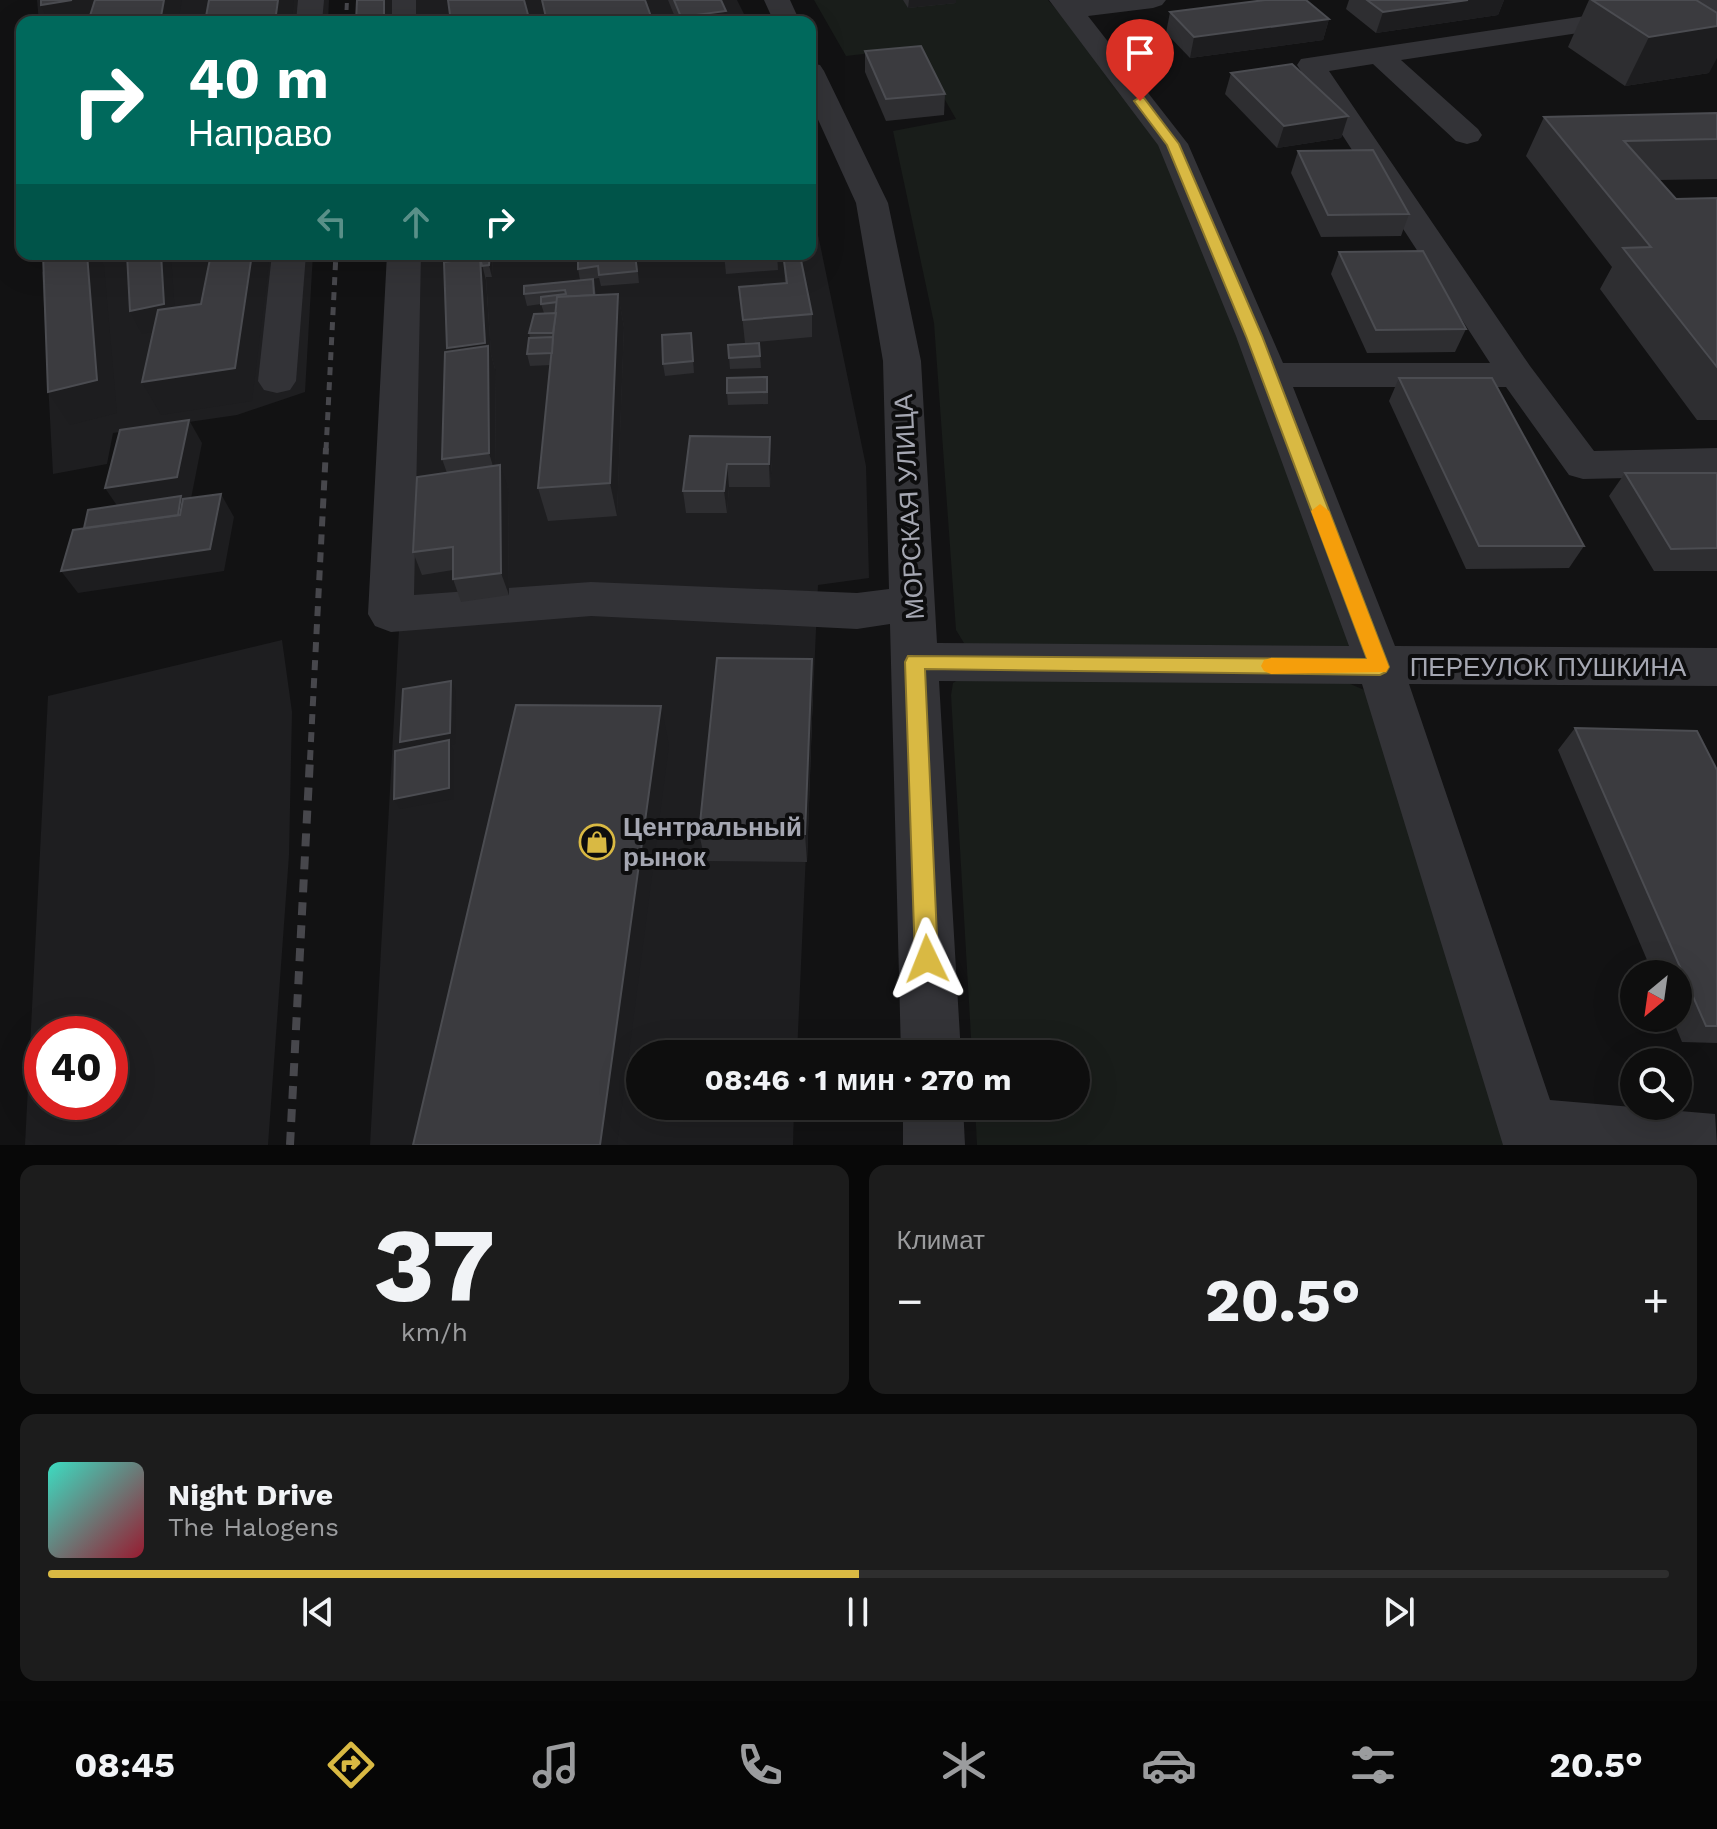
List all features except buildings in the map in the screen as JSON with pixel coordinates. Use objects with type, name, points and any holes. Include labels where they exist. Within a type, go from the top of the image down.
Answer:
[{"type":"street","points":[[1066,5],[1153,0]]},
{"type":"street","points":[[1066,5],[1173,144],[1268,375],[1380,667],[1532,1137],[1715,1145]]},
{"type":"street","points":[[1541,6],[1573,26]]},
{"type":"street","points":[[1712,18],[1673,11],[1311,65],[1517,375],[1583,465],[1717,462]]},
{"type":"street","points":[[1379,55],[1467,135]]},
{"type":"street","name":"МОРСКАЯ УЛИЦА","points":[[816,84],[872,203],[899,346],[930,1040]]},
{"type":"street","points":[[277,381],[288,260]]},
{"type":"street","points":[[404,260],[391,614],[591,599],[857,611],[913,603]]},
{"type":"street","points":[[1268,375],[1517,375]]},
{"type":"street","name":"ПЕРЕУЛОК ПУШКИНА","points":[[915,662],[1714,673]]},
{"type":"street","points":[[933,1120],[934,1145]]},
{"type":"shaded area","points":[[37,0],[329,0],[328,16],[38,16]]},
{"type":"shaded area","points":[[367,0],[737,0],[745,16],[366,16]]},
{"type":"shaded area","points":[[814,0],[1048,0],[1178,149],[1358,644],[1342,647],[979,649],[964,643],[956,630],[934,323],[893,131],[956,119],[915,48],[846,56]]},
{"type":"shaded area","name":"Центральный рынок","points":[[816,225],[866,466],[869,578],[818,585],[798,1040],[626,1040],[626,1120],[794,1120],[793,1145],[370,1145],[399,630],[406,260],[816,260]]},
{"type":"shaded area","points":[[58,260],[313,260],[305,392],[237,415],[113,433],[107,464],[53,474],[42,272],[59,266]]},
{"type":"shaded area","points":[[282,640],[292,712],[289,855],[268,1145],[25,1145],[26,1120],[128,1120],[128,1016],[32,1016],[48,696]]},
{"type":"shaded area","points":[[968,674],[1348,683],[1369,692],[1515,1145],[977,1145],[976,1120],[1090,1120],[1090,1040],[971,1040],[951,695],[953,683]]},
{"type":"railway","points":[[346,16],[347,0]]},
{"type":"railway","points":[[326,450],[336,260]]},
{"type":"railway","points":[[310,760],[326,448]]},
{"type":"railway","points":[[290,1145],[310,758]]},
{"type":"slow traffic","points":[[1271,666],[1380,667],[1320,511]]},
{"type":"place","name":"Центральный рынок","points":[[597,842]]},
{"type":"route","points":[[927,959],[915,662],[1380,667],[1254,336],[1173,144],[1140,101]]}]
